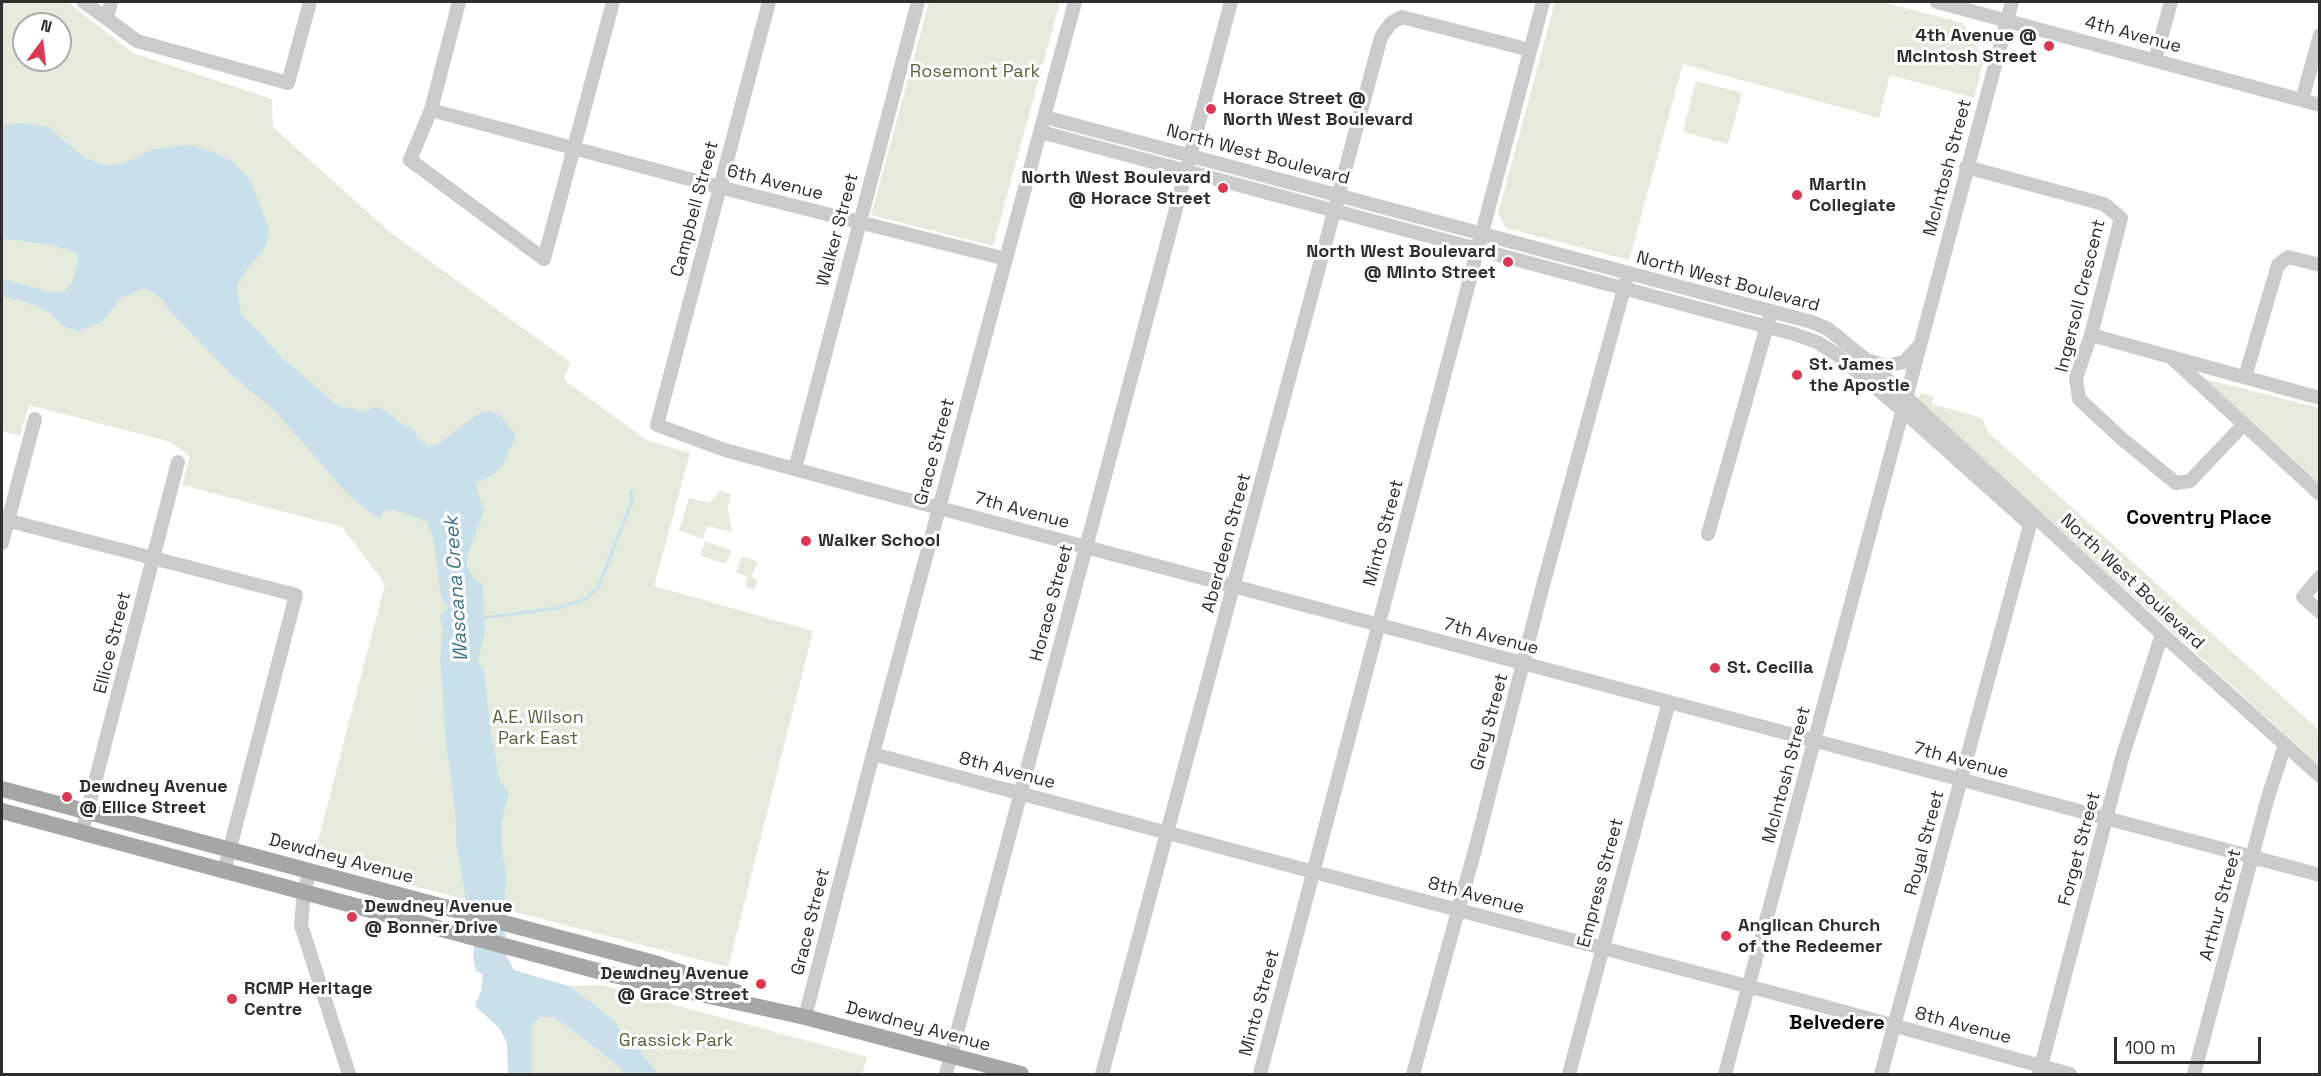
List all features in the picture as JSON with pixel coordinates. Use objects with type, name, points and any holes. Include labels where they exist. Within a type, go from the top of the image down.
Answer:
[{"type":"main road","name":"Dewdney Avenue","points":[[2,789],[658,964],[805,1017]]},
{"type":"main road","name":"Dewdney Avenue","points":[[2,811],[609,974],[805,1017],[1021,1074]]},
{"type":"street","points":[[84,2],[137,41],[288,84],[310,2]]},
{"type":"street","points":[[107,18],[111,2]]},
{"type":"street","points":[[459,2],[431,110],[410,160],[544,259],[614,2]]},
{"type":"street","name":"Campbell Street","points":[[657,426],[769,2]]},
{"type":"street","name":"Walker Street","points":[[795,469],[918,2]]},
{"type":"street","name":"Grace Street","points":[[805,1017],[873,754],[1075,2]]},
{"type":"street","name":"Horace Street","points":[[946,1074],[1231,2]]},
{"type":"street","name":"Minto Street","points":[[1260,1074],[1543,2]]},
{"type":"street","name":"4th Avenue","points":[[1937,2],[2319,105]]},
{"type":"street","name":"McIntosh Street","points":[[1725,1074],[2012,2]]},
{"type":"street","points":[[2155,60],[2171,2]]},
{"type":"street","name":"Aberdeen Street","points":[[1102,1074],[1381,37],[1391,23],[1402,17],[1530,50]]},
{"type":"street","points":[[2302,100],[2319,35]]},
{"type":"street","name":"6th Avenue","points":[[431,110],[719,187],[1006,259]]},
{"type":"street","name":"North West Boulevard","points":[[1045,117],[1771,311],[1828,329],[1865,359],[1903,404]]},
{"type":"street","name":"North West Boulevard","points":[[1041,132],[1767,326],[1817,342],[1903,404],[2283,748],[2319,776]]},
{"type":"street","name":"Ingersoll Crescent","points":[[1966,167],[2104,204],[2121,218],[2091,335],[2076,378],[2079,399],[2121,438],[2176,483],[2190,481],[2244,424]]},
{"type":"street","points":[[2245,377],[2278,265],[2288,257],[2319,265]]},
{"type":"street","name":"Grey Street","points":[[1413,1074],[1628,273]]},
{"type":"street","points":[[1708,534],[1771,311]]},
{"type":"street","points":[[2091,335],[2319,398]]},
{"type":"street","points":[[1865,359],[1885,366],[1904,362],[1919,345]]},
{"type":"street","points":[[2170,356],[2319,494]]},
{"type":"street","points":[[2,543],[5,520],[35,419]]},
{"type":"street","name":"7th Avenue","points":[[657,426],[725,450],[795,469],[2319,875]]},
{"type":"street","name":"Ellice Street","points":[[82,832],[178,462]]},
{"type":"street","points":[[5,520],[296,595],[224,871]]},
{"type":"street","name":"Royal Street","points":[[1881,1074],[2032,521]]},
{"type":"street","points":[[2319,577],[2303,597],[2319,612]]},
{"type":"street","name":"Forget Street","points":[[2040,1070],[2122,758],[2160,638]]},
{"type":"street","name":"Empress Street","points":[[1569,1074],[1669,702]]},
{"type":"street","name":"North West Boulevard","points":[[2283,748],[2319,786]]},
{"type":"street","name":"Arthur Street","points":[[2194,1074],[2283,748]]},
{"type":"street","name":"8th Avenue","points":[[873,754],[1894,1026],[2040,1070],[2070,1074]]},
{"type":"street","points":[[310,871],[304,892],[301,925],[349,1074]]},
{"type":"green space","name":"A.E. Wilson Park East","points":[[2,2],[68,2],[133,53],[272,99],[273,127],[391,233],[570,362],[564,380],[648,441],[690,453],[654,586],[813,631],[728,967],[313,860],[385,584],[342,527],[182,485],[190,457],[171,442],[29,405],[20,436],[2,431]]},
{"type":"green space","name":"Rosemont Park","points":[[929,2],[1060,2],[993,246],[871,215]]},
{"type":"green space","points":[[1555,2],[1882,2],[1963,23],[1984,60],[1974,98],[1890,75],[1879,118],[1683,64],[1629,260],[1506,228],[1498,214]]},
{"type":"green space","points":[[1696,81],[1742,93],[1728,144],[1683,132]]},
{"type":"green space","points":[[2205,379],[2319,408],[2319,483]]},
{"type":"green space","points":[[1920,393],[1934,396],[1932,404],[1982,418],[1988,432],[2319,730],[2319,765],[1918,401]]},
{"type":"green space","points":[[720,491],[731,494],[728,509],[732,532],[707,526],[703,539],[679,530],[689,498],[709,503]]},
{"type":"green space","points":[[705,541],[731,550],[726,564],[700,556]]},
{"type":"green space","points":[[742,556],[758,562],[751,577],[758,580],[754,590],[745,586],[748,577],[736,572]]},
{"type":"green space","name":"Grassick Park","points":[[602,985],[867,1057],[862,1074],[658,1074],[641,1052],[628,1042],[614,1020],[569,986]]},
{"type":"green space","points":[[540,1017],[552,1017],[567,1026],[625,1074],[532,1074],[532,1026]]},
{"type":"water","name":"Wascana Creek","points":[[21,123],[48,127],[85,158],[105,165],[118,164],[150,150],[189,145],[211,151],[232,161],[250,180],[269,229],[267,242],[261,253],[237,285],[241,314],[282,358],[338,406],[364,411],[379,407],[402,425],[414,429],[418,439],[428,446],[436,445],[481,412],[489,411],[500,415],[516,436],[503,465],[494,474],[479,481],[476,488],[484,511],[467,556],[467,567],[474,579],[483,585],[485,631],[478,661],[484,671],[492,740],[500,781],[509,793],[501,823],[501,848],[506,873],[504,907],[506,955],[514,970],[569,986],[614,1020],[628,1042],[641,1052],[658,1074],[625,1074],[567,1026],[552,1017],[540,1017],[532,1026],[532,1074],[508,1074],[507,1043],[499,1028],[475,1006],[481,990],[483,974],[476,971],[473,957],[474,946],[456,842],[456,818],[446,740],[440,658],[443,631],[440,617],[447,607],[441,596],[433,537],[426,521],[394,510],[384,511],[380,519],[369,512],[345,491],[276,412],[231,374],[168,309],[164,301],[150,290],[142,289],[121,298],[102,322],[79,331],[63,326],[49,312],[29,303],[2,296],[2,279],[51,292],[64,292],[73,281],[78,261],[78,253],[56,246],[2,238],[2,125]]},
{"type":"waterway","points":[[482,618],[558,608],[586,599],[599,586],[632,501],[631,491]]},
{"type":"place","name":"4th Avenue @ McIntosh Street","points":[[2049,46]]},
{"type":"place","name":"Horace Street @ North West Boulevard","points":[[1211,109]]},
{"type":"place","name":"North West Boulevard @ Horace Street","points":[[1223,188]]},
{"type":"place","name":"Martin Collegiate","points":[[1797,195]]},
{"type":"place","name":"North West Boulevard @ Minto Street","points":[[1508,262]]},
{"type":"place","name":"St. James the Apostle","points":[[1797,375]]},
{"type":"place","name":"Walker School","points":[[806,541]]},
{"type":"place","name":"St. Cecilia","points":[[1715,668]]},
{"type":"place","name":"Dewdney Avenue @ Ellice Street","points":[[67,797]]},
{"type":"place","name":"Dewdney Avenue @ Bonner Drive","points":[[352,917]]},
{"type":"place","name":"Anglican Church of the Redeemer","points":[[1726,936]]},
{"type":"place","name":"Dewdney Avenue @ Grace Street","points":[[761,984]]},
{"type":"place","name":"RCMP Heritage Centre","points":[[232,999]]},
{"type":"district","name":"Coventry Place","points":[[2199,519]]},
{"type":"district","name":"Belvedere","points":[[1837,1024]]}]
